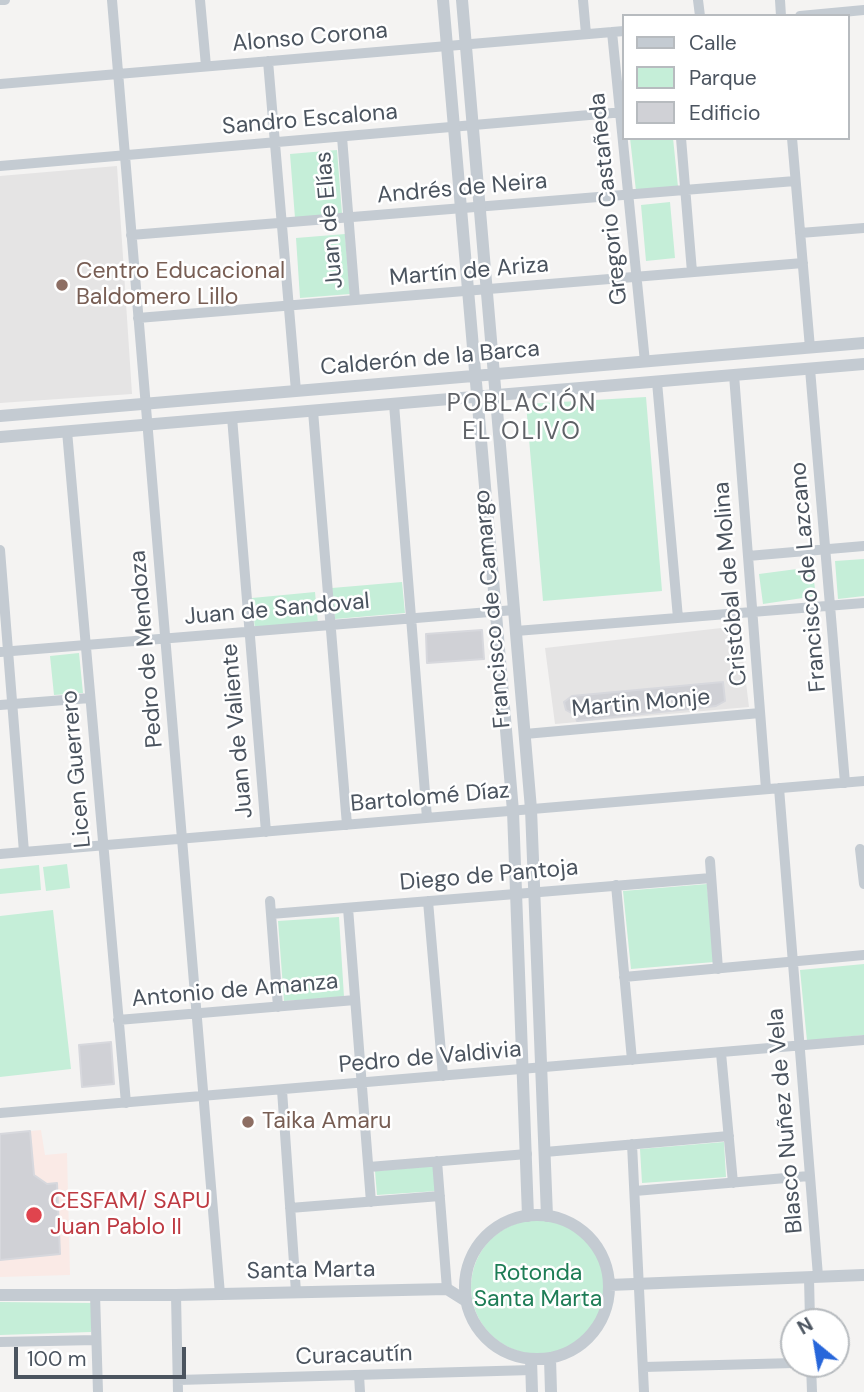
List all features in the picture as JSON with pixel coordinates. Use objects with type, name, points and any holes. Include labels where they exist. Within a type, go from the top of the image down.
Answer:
[{"type":"street","name":"Pedro de Mendoza","points":[[112,0],[220,1294]]},
{"type":"street","points":[[200,0],[206,66]]},
{"type":"street","name":"Francisco de Camargo","points":[[443,0],[513,811],[525,1069],[528,1216]]},
{"type":"street","name":"Francisco de Camargo","points":[[462,0],[531,809],[547,1216]]},
{"type":"street","points":[[583,0],[586,34]]},
{"type":"street","points":[[821,14],[864,10]]},
{"type":"street","name":"Alonso Corona","points":[[0,84],[622,31]]},
{"type":"street","name":"Gregorio Castañeda","points":[[612,32],[622,113]]},
{"type":"street","points":[[268,61],[296,391]]},
{"type":"street","name":"Sandro Escalona","points":[[0,166],[622,113]]},
{"type":"street","name":"Juan de Elías","points":[[342,137],[355,300]]},
{"type":"street","name":"Gregorio Castañeda","points":[[624,140],[645,362]]},
{"type":"street","points":[[681,140],[692,272]]},
{"type":"street","points":[[792,140],[810,348]]},
{"type":"street","name":"Andrés de Neira","points":[[131,235],[796,181]]},
{"type":"street","points":[[800,233],[864,228]]},
{"type":"street","name":"Martín de Ariza","points":[[138,318],[803,263]]},
{"type":"street","name":"Calderón de la Barca","points":[[0,416],[864,343]]},
{"type":"street","name":"Calderón de la Barca","points":[[0,437],[864,364]]},
{"type":"street","name":"Francisco de Lazcano","points":[[810,369],[845,783]]},
{"type":"street","name":"Cristóbal de Molina","points":[[734,375],[766,789]]},
{"type":"street","points":[[657,382],[678,618]]},
{"type":"street","points":[[394,404],[427,818]]},
{"type":"street","points":[[313,411],[347,825]]},
{"type":"street","name":"Juan de Valiente","points":[[232,417],[266,832]]},
{"type":"street","name":"Licen Guerrero","points":[[66,431],[126,1103]]},
{"type":"street","points":[[748,556],[864,546]]},
{"type":"street","points":[[0,550],[4,652],[12,704],[24,852]]},
{"type":"street","points":[[516,631],[864,603]]},
{"type":"street","name":"Juan de Sandoval","points":[[4,652],[514,610]]},
{"type":"street","points":[[0,705],[90,698]]},
{"type":"street","name":"Martin Monje","points":[[525,734],[760,713]]},
{"type":"street","name":"Bartolomé Díaz","points":[[0,854],[864,781]]},
{"type":"street","points":[[779,788],[792,962]]},
{"type":"street","points":[[860,849],[864,884]]},
{"type":"street","points":[[710,861],[718,969]]},
{"type":"street","name":"Diego de Pantoja","points":[[271,914],[711,878]]},
{"type":"street","points":[[616,885],[632,1060]]},
{"type":"street","points":[[270,901],[278,1007]]},
{"type":"street","points":[[428,901],[443,1076]]},
{"type":"street","points":[[348,908],[371,1202]]},
{"type":"street","points":[[624,977],[864,955]]},
{"type":"street","name":"Blasco Nuñez de Vela","points":[[792,962],[809,1176],[813,1277],[811,1308]]},
{"type":"street","name":"Antonio de Amanza","points":[[118,1020],[355,1000]]},
{"type":"street","name":"Pedro de Valdivia","points":[[0,1114],[864,1041]]},
{"type":"street","points":[[721,1053],[733,1182]]},
{"type":"street","points":[[282,1090],[296,1292]]},
{"type":"street","points":[[545,1152],[729,1136]]},
{"type":"street","points":[[632,1144],[641,1283],[644,1392]]},
{"type":"street","points":[[369,1167],[527,1154]]},
{"type":"street","points":[[437,1161],[447,1289],[466,1301]]},
{"type":"street","points":[[635,1191],[809,1176]]},
{"type":"street","points":[[290,1208],[440,1196]]},
{"type":"street","points":[[528,1216],[547,1216],[571,1224],[591,1239],[604,1260],[609,1285],[606,1308],[597,1328],[581,1345],[531,1365],[494,1346],[476,1326],[466,1301],[466,1278],[471,1258],[483,1240],[508,1222],[528,1216]]},
{"type":"street","points":[[609,1285],[864,1275]]},
{"type":"street","name":"Santa Marta","points":[[0,1295],[176,1295],[447,1289],[466,1278]]},
{"type":"street","points":[[94,1294],[98,1392]]},
{"type":"street","points":[[176,1295],[178,1392]]},
{"type":"street","points":[[0,1342],[96,1340]]},
{"type":"street","points":[[550,1358],[551,1392]]},
{"type":"street","points":[[644,1367],[780,1363]]},
{"type":"street","points":[[531,1365],[532,1392]]},
{"type":"street","name":"Curacautín","points":[[178,1380],[359,1375],[531,1365]]},
{"type":"street","points":[[359,1375],[360,1392]]},
{"type":"shaded area","name":"Centro Educacional Baldomero Lillo","points":[[117,166],[132,394],[0,403],[0,176]]},
{"type":"shaded area","points":[[739,626],[749,707],[555,724],[545,648]]},
{"type":"shaded area","name":"CESFAM/ SAPU Juan Pablo II","points":[[41,1130],[45,1155],[67,1153],[70,1275],[0,1277],[0,1134]]},
{"type":"green space","points":[[630,140],[673,140],[678,187],[636,191]]},
{"type":"green space","points":[[337,150],[342,214],[295,218],[290,154]]},
{"type":"green space","points":[[670,202],[675,258],[646,261],[641,205]]},
{"type":"green space","points":[[345,234],[350,294],[300,298],[296,238]]},
{"type":"green space","points":[[646,397],[662,591],[543,601],[526,404]]},
{"type":"green space","points":[[864,559],[864,596],[838,599],[835,561]]},
{"type":"green space","points":[[812,567],[816,596],[763,604],[759,574]]},
{"type":"green space","points":[[402,582],[405,613],[335,619],[332,588]]},
{"type":"green space","points":[[315,592],[318,624],[255,630],[252,598]]},
{"type":"green space","points":[[79,653],[83,693],[54,695],[50,656]]},
{"type":"green space","points":[[67,864],[70,888],[46,891],[43,867]]},
{"type":"green space","points":[[39,865],[41,890],[0,894],[0,869]]},
{"type":"green space","points":[[707,884],[714,962],[631,969],[623,891]]},
{"type":"green space","points":[[53,910],[71,1069],[0,1077],[0,916]]},
{"type":"green space","points":[[339,917],[344,997],[284,1001],[278,921]]},
{"type":"green space","points":[[864,964],[864,1035],[807,1041],[800,970]]},
{"type":"green space","points":[[724,1142],[726,1177],[642,1183],[640,1149]]},
{"type":"green space","points":[[435,1166],[437,1191],[377,1195],[375,1171]]},
{"type":"green space","name":"Rotonda Santa Marta","points":[[538,1220],[564,1225],[585,1240],[600,1261],[605,1287],[600,1313],[585,1334],[564,1349],[538,1354],[512,1349],[491,1334],[476,1313],[471,1287],[476,1261],[491,1240],[512,1225]]},
{"type":"green space","points":[[0,1302],[91,1303],[91,1332],[0,1335]]},
{"type":"building","points":[[482,630],[484,659],[427,663],[426,634]]},
{"type":"building","points":[[723,682],[725,701],[716,706],[577,721],[575,715],[566,710],[564,702],[572,696]]},
{"type":"building","points":[[111,1042],[114,1084],[82,1087],[79,1045]]},
{"type":"building","name":"CESFAM/ SAPU Juan Pablo II","points":[[30,1131],[34,1175],[47,1184],[57,1183],[60,1254],[0,1260],[0,1134]]},
{"type":"place","name":"Centro Educacional Baldomero Lillo","points":[[62,285]]},
{"type":"place","name":"Taika Amaru","points":[[248,1122]]},
{"type":"place","name":"CESFAM/ SAPU Juan Pablo II","points":[[34,1215]]},
{"type":"district","name":"POBLACIÓN EL OLIVO","points":[[522,419]]}]
